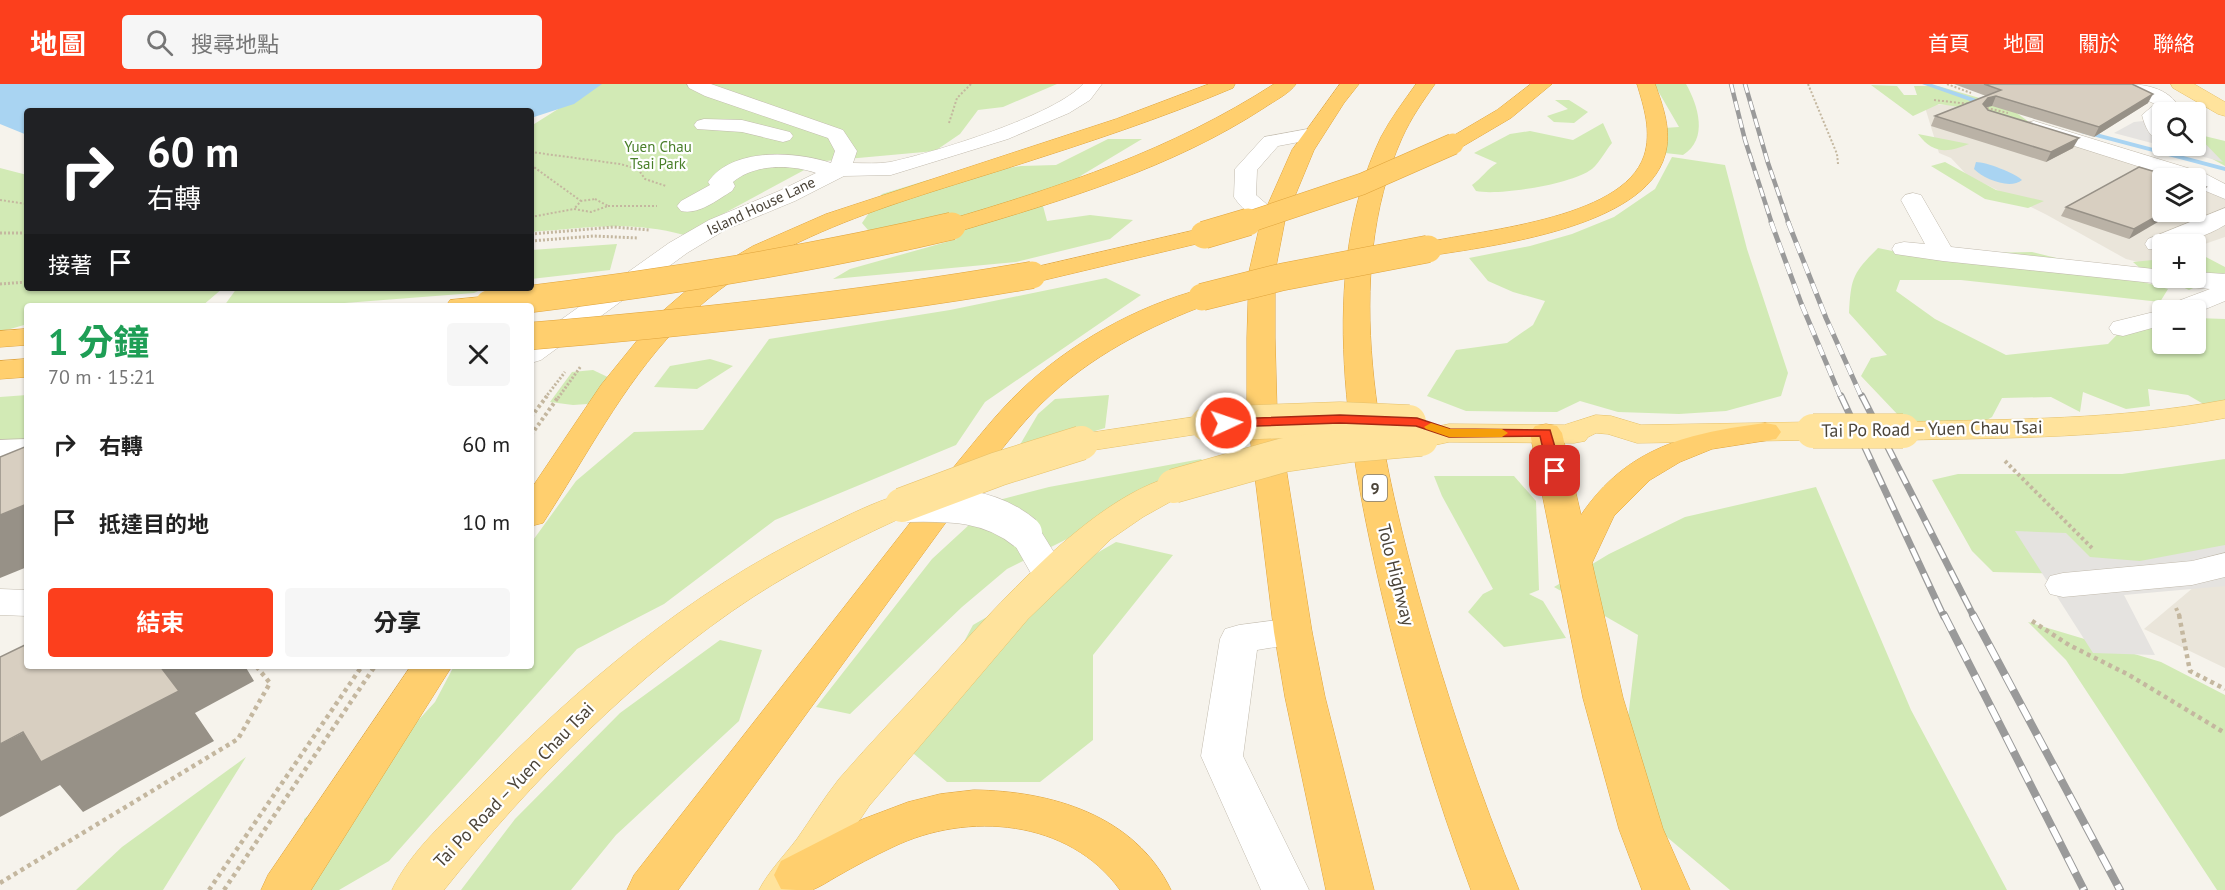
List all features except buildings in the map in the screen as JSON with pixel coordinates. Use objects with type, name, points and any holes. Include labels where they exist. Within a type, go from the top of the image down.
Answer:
[{"type":"highway","points":[[534,510],[617,384],[642,351],[667,321],[723,274],[759,253],[843,216],[1096,133],[1226,84]]},
{"type":"highway","points":[[497,303],[635,286],[765,266],[884,243],[952,226],[1076,189],[1164,154],[1231,120],[1287,84]]},
{"type":"highway","points":[[1350,84],[1303,150],[1273,220],[1262,273],[1262,411],[1293,632],[1305,697],[1350,890]]},
{"type":"highway","name":"Tolo Highway","points":[[1426,84],[1407,110],[1389,144],[1376,180],[1366,225],[1358,277],[1356,339],[1361,412],[1377,499],[1409,630],[1451,768],[1496,890]]},
{"type":"highway","points":[[534,336],[635,328],[856,304],[1032,275],[1204,235],[1327,197],[1381,177],[1453,144],[1504,114],[1543,84]]},
{"type":"highway","points":[[651,890],[968,470],[1010,419],[1040,388],[1087,352],[1137,324],[1202,297],[1282,277],[1547,226],[1592,211],[1623,193],[1645,174],[1655,154],[1657,121],[1646,84]]},
{"type":"highway","points":[[0,339],[24,337]]},
{"type":"highway","points":[[0,370],[24,368]]},
{"type":"highway","points":[[1575,562],[1591,525],[1606,503],[1643,470],[1668,454],[1704,442],[1765,432]]},
{"type":"highway","points":[[1558,433],[1575,562],[1603,698],[1641,829],[1666,890]]},
{"type":"highway","points":[[285,890],[430,669]]},
{"type":"highway","points":[[790,883],[862,840],[911,820],[976,809],[1004,809],[1033,812],[1076,824],[1111,848],[1129,866],[1147,890]]},
{"type":"main road","points":[[2180,84],[2225,110]]},
{"type":"main road","points":[[2157,96],[2203,97]]},
{"type":"main road","name":"Tai Po Road – Yuen Chau Tsai","points":[[416,890],[487,808],[547,746],[603,693],[693,620],[747,584],[848,529],[902,505],[998,469],[1082,443],[1218,423],[1340,419],[1429,431],[1558,433],[1594,441],[1620,441],[1637,434],[2098,426],[2177,420],[2225,410]]},
{"type":"main road","name":"Tai Po Road – Yuen Chau Tsai","points":[[790,883],[854,793],[1007,619],[1050,575],[1099,531],[1131,509],[1174,486],[1235,467],[1284,455],[1429,431]]},
{"type":"street","points":[[696,84],[712,92],[836,134],[846,151],[837,170]]},
{"type":"street","points":[[698,201],[724,186],[719,182],[726,174],[754,163],[790,161],[837,170],[889,168],[942,153],[1060,112],[1092,88],[1093,84]]},
{"type":"street","points":[[2117,86],[2157,96],[2164,102]]},
{"type":"street","points":[[2013,121],[2161,168]]},
{"type":"street","points":[[704,125],[742,126],[780,136],[807,136],[825,129]]},
{"type":"street","points":[[1273,220],[1245,197],[1246,169],[1271,141],[1313,134]]},
{"type":"street","name":"Island House Lane","points":[[534,352],[683,245],[717,225],[788,196],[837,170]]},
{"type":"street","points":[[2206,183],[2225,192]]},
{"type":"street","points":[[1913,200],[1943,254]]},
{"type":"street","points":[[2187,234],[2220,223]]},
{"type":"street","points":[[1904,249],[2165,278],[2225,282]]},
{"type":"street","points":[[2205,300],[2225,292]]},
{"type":"street","points":[[2123,328],[2152,319]]},
{"type":"street","points":[[0,450],[24,449]]},
{"type":"street","points":[[902,505],[959,505],[983,509],[1007,517],[1025,533],[1050,575]]},
{"type":"street","points":[[2063,585],[2192,573],[2225,565]]},
{"type":"street","points":[[0,602],[24,603]]},
{"type":"street","points":[[1285,890],[1222,756],[1239,639],[1293,632]]},
{"type":"path","points":[[942,153],[957,98],[971,84]]},
{"type":"path","points":[[1808,84],[1837,154],[1838,164]]},
{"type":"path","points":[[1947,84],[1971,93]]},
{"type":"path","points":[[534,152],[638,168],[645,179],[663,186],[690,189],[698,201]]},
{"type":"path","points":[[534,167],[581,201],[602,201],[608,206],[591,212],[574,209],[534,216]]},
{"type":"path","points":[[0,200],[24,204]]},
{"type":"path","points":[[574,209],[581,201]]},
{"type":"path","points":[[534,234],[614,227],[654,230]]},
{"type":"path","points":[[0,233],[24,233]]},
{"type":"path","points":[[534,241],[610,236],[646,239]]},
{"type":"path","points":[[0,284],[24,282]]},
{"type":"path","points":[[534,431],[587,358]]},
{"type":"path","points":[[2004,460],[2064,519]]},
{"type":"path","points":[[2154,575],[2179,613],[2190,671],[2225,689]]},
{"type":"path","points":[[2032,621],[2069,645],[2129,675],[2225,733]]},
{"type":"path","points":[[0,883],[238,739],[270,683],[258,669]]},
{"type":"path","points":[[210,890],[360,669]]},
{"type":"path","points":[[224,890],[373,669]]},
{"type":"shaded area","points":[[1924,104],[1974,106],[2150,156],[2183,168],[2152,168],[2152,222],[2206,222],[2206,176],[2225,183],[2225,237],[2206,244],[2206,234],[2152,234],[2152,266],[2126,259],[2047,215],[1967,175],[1951,158],[1939,153]]},
{"type":"shaded area","points":[[2152,120],[2152,143],[2114,133],[2134,122]]},
{"type":"shaded area","points":[[2206,144],[2223,162],[2200,156],[2206,156]]},
{"type":"shaded area","points":[[2015,531],[2066,533],[2090,557],[2140,561],[2225,545],[2225,586],[2124,595],[2155,655],[2093,653]]},
{"type":"shaded area","points":[[2225,561],[2225,668],[2144,629]]},
{"type":"green space","name":"Yuen Chau Tsai Park","points":[[598,84],[1057,84],[1003,107],[978,110],[960,134],[935,151],[814,162],[808,168],[684,235],[664,230],[626,226],[534,232],[534,124]]},
{"type":"green space","points":[[1654,84],[1686,84],[1694,102],[1699,131],[1691,148],[1683,155],[1647,151],[1664,128],[1679,127]]},
{"type":"green space","points":[[1871,85],[1897,86],[1904,95],[1917,95],[1914,86],[1938,86],[2007,106],[2029,122],[1993,117],[1980,110],[1939,104],[1913,116]]},
{"type":"green space","points":[[1555,100],[1569,100],[1588,112],[1574,123],[1554,122],[1547,116],[1568,109]]},
{"type":"green space","points":[[1603,123],[1612,143],[1595,166],[1583,174],[1536,188],[1501,192],[1476,191],[1472,185],[1497,163],[1474,153],[1510,134],[1530,131],[1573,140]]},
{"type":"green space","points":[[1918,134],[1969,144],[1941,150],[1929,145]]},
{"type":"green space","points":[[2206,136],[2225,141],[2225,166],[2206,155]]},
{"type":"green space","points":[[1108,139],[1142,139],[1082,175],[1043,206],[1047,221],[1090,215],[1133,220],[1110,239],[1016,262],[833,279],[850,269],[957,239],[874,237],[862,223],[882,194],[928,180],[1021,166],[1056,165]]},
{"type":"green space","points":[[1672,157],[1725,165],[1747,249],[1788,373],[1781,396],[1726,411],[1679,414],[1618,412],[1580,401],[1557,412],[1466,411],[1427,396],[1456,350],[1507,343],[1533,325],[1545,301],[1513,292],[1488,281],[1469,258],[1530,246],[1572,234],[1614,217],[1655,189]]},
{"type":"green space","points":[[1945,162],[1996,190],[2044,201],[2028,208],[1985,199],[1931,166]]},
{"type":"green space","points":[[0,168],[24,174],[24,291],[220,291],[206,303],[24,303],[24,325],[0,332]]},
{"type":"green space","points":[[617,244],[610,270],[534,279],[534,250]]},
{"type":"green space","points":[[1878,248],[1936,260],[1982,253],[2032,252],[2152,284],[2152,288],[2168,289],[2161,300],[2152,301],[1961,280],[1900,280],[1896,291],[1935,319],[2006,355],[2108,344],[2135,316],[2152,317],[2152,354],[2206,354],[2206,318],[2225,319],[2225,407],[2212,409],[2188,395],[2148,389],[2150,406],[2126,409],[2083,392],[2080,412],[2051,397],[2002,398],[1992,417],[1985,421],[1917,422],[1899,416],[1861,376],[1871,358],[1887,355],[1849,313],[1852,283],[1863,264]]},
{"type":"green space","points":[[2206,257],[2225,267],[2225,273],[2206,282]]},
{"type":"green space","points":[[2152,260],[2152,273],[2140,268],[2133,262]]},
{"type":"green space","points":[[1106,278],[1141,295],[985,402],[956,445],[775,520],[664,604],[577,649],[389,861],[339,890],[306,890],[304,819],[392,749],[435,702],[452,669],[534,669],[534,539],[576,481],[634,432],[703,430],[769,339],[950,310]]},
{"type":"green space","points":[[235,291],[478,291],[345,303],[226,303]]},
{"type":"green space","points":[[710,359],[733,366],[697,389],[654,387],[670,366]]},
{"type":"green space","points":[[593,370],[616,381],[602,403],[573,405],[550,402],[572,372]]},
{"type":"green space","points":[[24,395],[24,486],[0,484],[0,397]]},
{"type":"green space","points":[[1109,395],[1105,428],[1014,455],[1038,414],[1055,399]]},
{"type":"green space","points":[[1201,459],[1209,468],[1007,569],[962,607],[850,714],[816,707],[932,559],[995,501],[1049,487]]},
{"type":"green space","points":[[2225,459],[2225,578],[1993,572],[1972,551],[1932,480],[1958,474],[2122,474]]},
{"type":"green space","points":[[1434,476],[1514,476],[1536,501],[1539,590],[1529,594],[1543,601],[1566,638],[1504,647],[1468,612],[1483,594],[1493,589],[1442,496]]},
{"type":"green space","points":[[1816,487],[1911,710],[2007,890],[1730,890],[1649,822],[1628,718],[1638,635],[1554,587],[1609,554],[1685,517]]},
{"type":"green space","points":[[1116,542],[1173,555],[1093,655],[1093,740],[1040,782],[947,782],[907,748],[973,625]]},
{"type":"green space","points":[[2028,622],[2161,662],[2225,695],[2225,890],[2217,890],[2066,660]]},
{"type":"green space","points":[[720,640],[762,650],[739,721],[616,835],[571,890],[461,890],[515,819],[620,713]]},
{"type":"green space","points":[[246,757],[163,890],[76,890],[122,847]]},
{"type":"water","points":[[0,84],[602,84],[574,104],[534,117],[534,108],[24,108],[24,134],[0,124]]},
{"type":"water","points":[[1976,162],[2000,168],[2022,180],[2017,183],[2004,184],[1990,180],[1974,169]]},
{"type":"waterway","points":[[1925,84],[1990,105]]},
{"type":"waterway","points":[[2084,131],[2225,169]]},
{"type":"railway","points":[[1731,84],[1745,140],[1772,224]]},
{"type":"railway","points":[[1745,84],[1789,224]]},
{"type":"railway","points":[[1771,222],[1801,303],[1841,398]]},
{"type":"railway","points":[[1788,222],[1826,318],[1862,398]]},
{"type":"railway","points":[[1841,396],[1944,617]]},
{"type":"railway","points":[[1862,396],[1974,617]]},
{"type":"railway","points":[[1944,615],[2084,890]]},
{"type":"railway","points":[[1973,615],[2120,890]]},
{"type":"slow traffic","points":[[1431,427],[1449,433],[1502,433]]},
{"type":"route","points":[[1226,423],[1340,419],[1417,422],[1449,433],[1546,433],[1555,471]]}]
